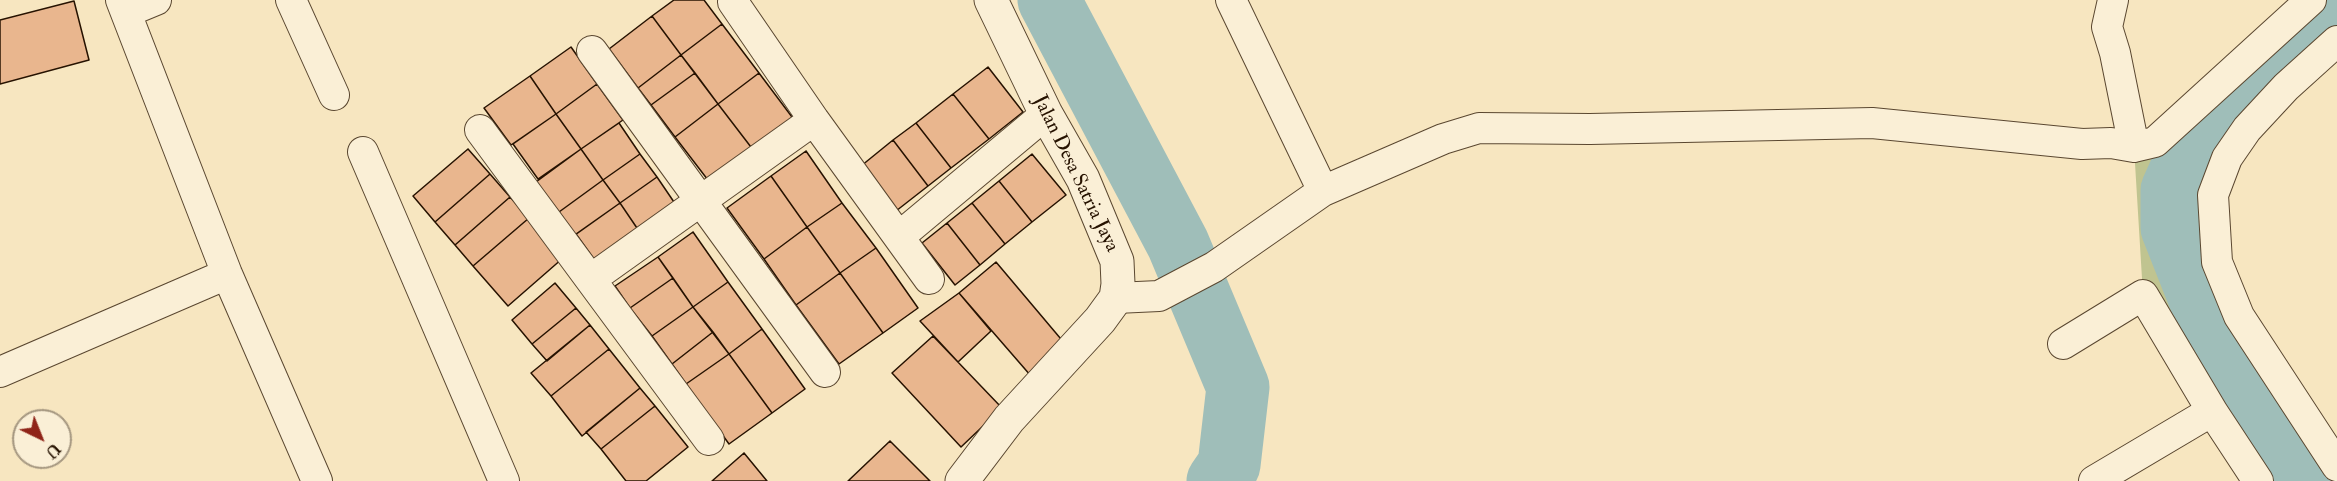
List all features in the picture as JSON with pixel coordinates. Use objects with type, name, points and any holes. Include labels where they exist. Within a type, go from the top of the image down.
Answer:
[{"type":"street","points":[[156,0],[124,6],[226,274],[317,481]]},
{"type":"street","points":[[291,0],[333,95]]},
{"type":"street","name":"Jalan Desa Satria Jaya","points":[[991,0],[1046,114],[1083,179],[1117,261],[1116,298]]},
{"type":"street","points":[[1230,0],[1323,191]]},
{"type":"street","points":[[2113,0],[2107,27],[2115,53],[2134,147]]},
{"type":"street","points":[[966,479],[1009,419],[1100,320],[1116,298],[1147,299],[1158,296],[1214,267],[1323,191],[1443,139],[1479,128],[1590,129],[1872,123],[2134,147],[2155,142],[2172,129],[2196,103],[2311,0]]},
{"type":"street","points":[[733,2],[813,120],[900,236],[929,279]]},
{"type":"street","points":[[2337,41],[2286,87],[2247,129],[2227,158],[2213,195],[2217,262],[2239,316],[2337,466]]},
{"type":"street","points":[[592,51],[825,372]]},
{"type":"street","points":[[900,236],[1046,114]]},
{"type":"street","points":[[591,279],[813,120]]},
{"type":"street","points":[[480,129],[709,440]]},
{"type":"street","points":[[363,152],[504,481]]},
{"type":"street","points":[[0,372],[226,274]]},
{"type":"street","points":[[2063,344],[2143,294],[2212,411],[2258,481]]},
{"type":"street","points":[[2094,481],[2212,411]]},
{"type":"green space","points":[[2311,0],[2337,0],[2337,41],[2227,158],[2217,262],[2337,466],[2337,481],[2258,481],[2143,295],[2134,147]],"holes":[[[2228,347],[2294,457],[2257,399]]]},
{"type":"building","points":[[674,0],[704,0],[722,24],[681,55],[652,16]]},
{"type":"building","points":[[74,1],[89,60],[0,84],[0,20]]},
{"type":"building","points":[[652,16],[681,55],[638,88],[609,49]]},
{"type":"building","points":[[722,24],[759,73],[718,104],[681,55]]},
{"type":"building","points":[[571,47],[597,84],[556,114],[530,76]]},
{"type":"building","points":[[681,55],[695,73],[651,105],[638,88]]},
{"type":"building","points":[[988,67],[1023,112],[989,139],[953,94]]},
{"type":"building","points":[[695,73],[718,104],[675,137],[651,105]]},
{"type":"building","points":[[759,73],[795,121],[754,151],[718,104]]},
{"type":"building","points":[[530,76],[556,114],[511,145],[484,108]]},
{"type":"building","points":[[597,84],[623,120],[581,149],[556,114]]},
{"type":"building","points":[[953,94],[989,139],[951,168],[916,123]]},
{"type":"building","points":[[718,104],[754,151],[711,184],[675,137]]},
{"type":"building","points":[[556,114],[581,149],[538,179],[513,144]]},
{"type":"building","points":[[619,123],[640,154],[603,180],[581,149]]},
{"type":"building","points":[[916,123],[951,168],[928,186],[893,140]]},
{"type":"building","points":[[893,140],[928,186],[896,211],[861,166]]},
{"type":"building","points":[[468,149],[490,174],[435,222],[413,196]]},
{"type":"building","points":[[581,149],[603,180],[559,212],[536,182]]},
{"type":"building","points":[[806,151],[842,203],[807,227],[771,176]]},
{"type":"building","points":[[640,154],[657,177],[620,203],[603,180]]},
{"type":"building","points":[[1032,154],[1066,195],[1032,222],[999,181]]},
{"type":"building","points":[[490,174],[510,197],[455,245],[435,222]]},
{"type":"building","points":[[771,176],[807,227],[764,259],[727,208]]},
{"type":"building","points":[[657,177],[676,205],[639,231],[620,203]]},
{"type":"building","points":[[603,180],[620,203],[575,235],[559,212]]},
{"type":"building","points":[[999,181],[1032,222],[1005,244],[972,203]]},
{"type":"building","points":[[510,197],[529,218],[473,266],[455,245]]},
{"type":"building","points":[[620,203],[639,231],[596,262],[576,234]]},
{"type":"building","points":[[842,203],[876,248],[840,273],[807,227]]},
{"type":"building","points":[[972,203],[1005,244],[980,265],[947,223]]},
{"type":"building","points":[[529,218],[563,258],[508,306],[473,266]]},
{"type":"building","points":[[947,223],[980,265],[955,285],[922,243]]},
{"type":"building","points":[[807,227],[840,273],[796,305],[764,259]]},
{"type":"building","points":[[693,232],[728,282],[693,307],[658,257]]},
{"type":"building","points":[[876,248],[918,308],[883,333],[840,273]]},
{"type":"building","points":[[658,257],[673,278],[630,308],[615,286]]},
{"type":"building","points":[[996,262],[1066,345],[1031,376],[959,293]]},
{"type":"building","points":[[840,273],[883,333],[839,364],[796,305]]},
{"type":"building","points":[[673,278],[693,307],[652,336],[630,308]]},
{"type":"building","points":[[728,282],[762,329],[729,354],[693,307]]},
{"type":"building","points":[[555,283],[576,308],[532,344],[512,320]]},
{"type":"building","points":[[959,293],[991,331],[958,362],[920,321]]},
{"type":"building","points":[[693,307],[713,332],[672,364],[652,336]]},
{"type":"building","points":[[576,308],[590,325],[547,361],[532,344]]},
{"type":"building","points":[[590,325],[609,349],[551,396],[531,373]]},
{"type":"building","points":[[762,329],[805,389],[772,413],[729,354]]},
{"type":"building","points":[[713,332],[729,354],[686,384],[672,364]]},
{"type":"building","points":[[933,336],[1002,408],[961,447],[892,373]]},
{"type":"building","points":[[609,349],[640,388],[582,436],[551,396]]},
{"type":"building","points":[[729,354],[772,413],[729,444],[686,384]]},
{"type":"building","points":[[640,388],[655,406],[601,449],[586,432]]},
{"type":"building","points":[[655,406],[688,447],[646,481],[626,481],[601,449]]},
{"type":"building","points":[[890,441],[930,481],[848,481]]},
{"type":"building","points":[[744,453],[767,481],[712,481]]},
{"type":"waterway","points":[[1049,0],[1178,244],[1238,387],[1229,465],[1218,481]]},
{"type":"waterway","points":[[2308,481],[2202,304],[2172,228],[2172,190],[2197,134],[2337,6]]}]
